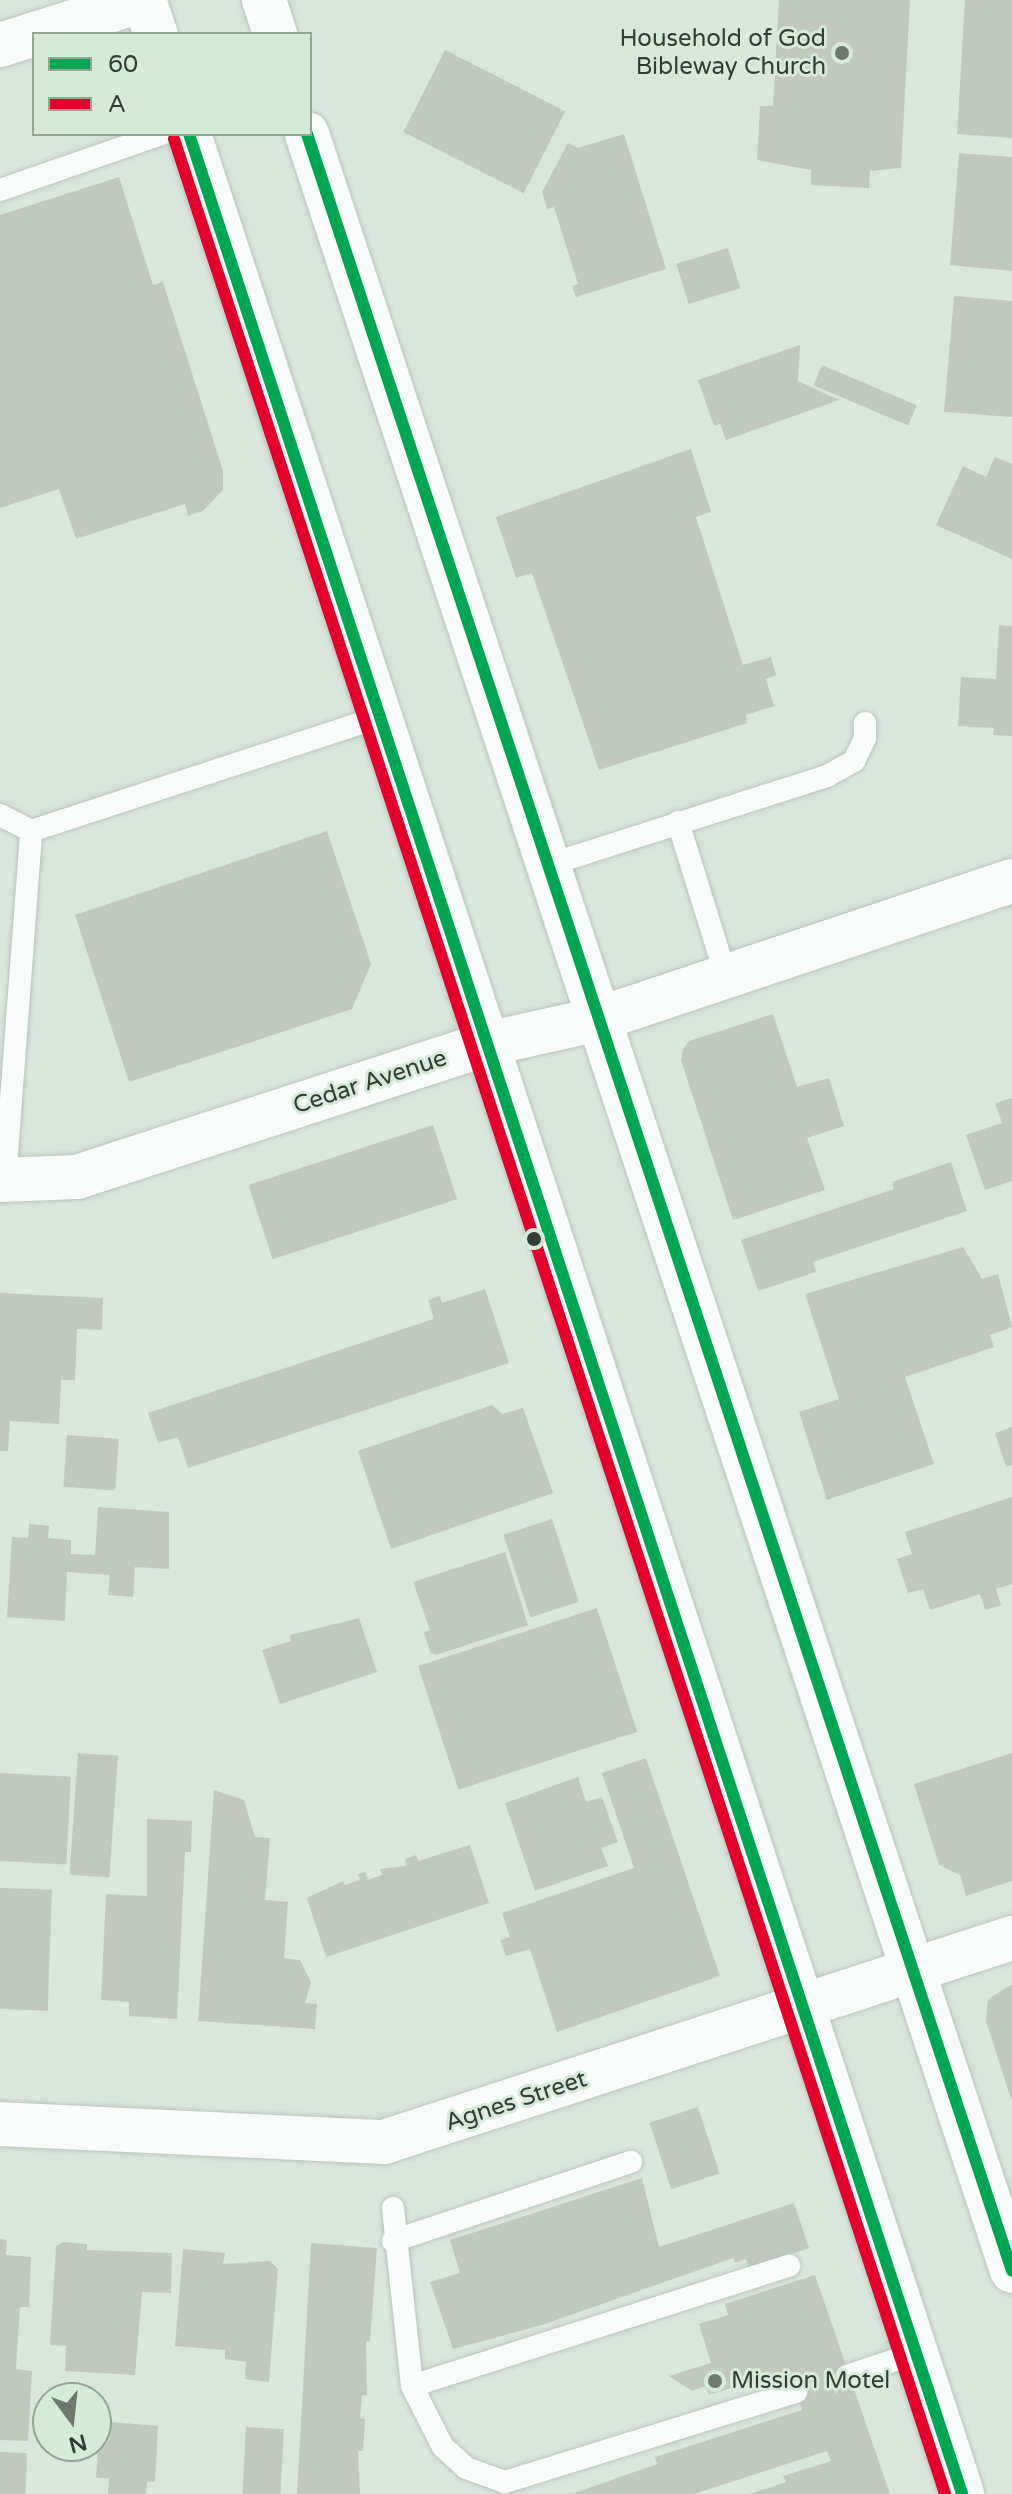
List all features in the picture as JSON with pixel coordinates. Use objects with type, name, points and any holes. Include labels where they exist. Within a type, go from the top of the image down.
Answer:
[{"type":"main road","points":[[42,32],[144,0],[155,32]]},
{"type":"main road","points":[[264,0],[274,32]]},
{"type":"main road","points":[[0,45],[32,35]]},
{"type":"main road","points":[[190,136],[962,2494]]},
{"type":"main road","points":[[308,136],[1012,2271]]},
{"type":"main road","name":"Cedar Avenue","points":[[2,1180],[77,1177],[487,1044],[599,1019],[1012,881]]},
{"type":"main road","name":"Agnes Street","points":[[0,2124],[384,2142],[1012,1938]]},
{"type":"lane","points":[[0,190],[156,136]]},
{"type":"lane","points":[[0,815],[31,831],[380,717]]},
{"type":"lane","points":[[548,865],[827,776],[854,761],[865,738],[865,723]]},
{"type":"lane","points":[[678,822],[726,976]]},
{"type":"lane","points":[[2,1180],[31,831]]},
{"type":"lane","points":[[393,2241],[631,2162]]},
{"type":"lane","points":[[393,2208],[393,2241],[412,2386],[443,2447],[466,2468],[505,2482],[796,2392]]},
{"type":"lane","points":[[412,2386],[789,2266]]},
{"type":"lane","points":[[847,2376],[916,2353]]},
{"type":"building","name":"Household of God Bibleway Church","points":[[779,0],[910,0],[901,168],[870,171],[869,188],[811,185],[811,170],[757,160],[760,106],[773,106]]},
{"type":"building","points":[[965,0],[1012,0],[1012,138],[957,134]]},
{"type":"building","points":[[445,50],[565,111],[524,193],[403,132]]},
{"type":"building","points":[[624,134],[666,269],[576,297],[572,286],[578,284],[554,207],[547,209],[542,192],[568,143],[578,148]]},
{"type":"building","points":[[959,153],[1012,157],[1012,271],[950,265]]},
{"type":"building","points":[[119,177],[153,285],[163,282],[223,471],[223,490],[203,511],[188,516],[185,504],[76,539],[59,489],[0,508],[0,215]]},
{"type":"building","points":[[728,248],[740,288],[689,304],[676,264]]},
{"type":"building","points":[[954,296],[1012,301],[1012,417],[944,412]]},
{"type":"building","points":[[800,345],[798,381],[839,400],[726,440],[720,424],[714,426],[698,380]]},
{"type":"building","points":[[822,365],[917,405],[908,425],[813,385]]},
{"type":"building","points":[[691,449],[711,512],[696,517],[743,665],[771,657],[776,675],[766,679],[774,706],[746,715],[747,723],[599,770],[532,573],[516,578],[496,517]]},
{"type":"building","points":[[995,457],[1012,464],[1012,559],[936,525],[963,466],[986,477]]},
{"type":"building","points":[[999,625],[1012,626],[1012,736],[993,735],[994,728],[958,726],[961,677],[996,679]]},
{"type":"building","points":[[327,831],[371,964],[352,1009],[129,1082],[75,915]]},
{"type":"building","points":[[773,1014],[797,1087],[829,1078],[844,1126],[807,1138],[825,1190],[733,1220],[681,1060],[683,1049],[689,1041]]},
{"type":"building","points":[[1012,1098],[1012,1181],[985,1190],[966,1135],[1002,1123],[995,1103]]},
{"type":"building","points":[[433,1125],[457,1199],[273,1259],[248,1185]]},
{"type":"building","points":[[951,1162],[967,1211],[813,1262],[816,1272],[758,1291],[741,1240],[894,1189],[892,1182]]},
{"type":"building","points":[[963,1247],[982,1279],[998,1274],[1012,1327],[990,1335],[994,1347],[905,1377],[934,1464],[827,1500],[799,1412],[839,1399],[805,1294]]},
{"type":"building","points":[[485,1289],[509,1363],[188,1468],[178,1437],[158,1443],[148,1413],[434,1319],[428,1300],[440,1296],[442,1303]]},
{"type":"building","points":[[0,1293],[103,1298],[102,1330],[77,1329],[75,1380],[61,1380],[59,1424],[10,1421],[8,1451],[0,1451]]},
{"type":"building","points":[[492,1405],[502,1414],[523,1408],[553,1493],[391,1549],[358,1451]]},
{"type":"building","points":[[1012,1427],[1012,1465],[1006,1467],[995,1433]]},
{"type":"building","points":[[67,1435],[119,1439],[115,1491],[63,1487]]},
{"type":"building","points":[[1012,1497],[1012,1584],[996,1589],[1001,1605],[985,1610],[980,1594],[930,1610],[923,1589],[908,1593],[897,1559],[912,1554],[905,1532]]},
{"type":"building","points":[[98,1507],[169,1512],[169,1569],[135,1567],[133,1597],[108,1595],[110,1575],[67,1572],[65,1621],[7,1617],[12,1537],[28,1538],[29,1524],[49,1526],[48,1538],[71,1540],[71,1554],[95,1555]]},
{"type":"building","points":[[552,1519],[579,1602],[530,1618],[503,1535]]},
{"type":"building","points":[[505,1552],[528,1625],[436,1655],[430,1652],[424,1632],[430,1630],[413,1582]]},
{"type":"building","points":[[597,1608],[637,1732],[458,1790],[418,1666]]},
{"type":"building","points":[[359,1618],[377,1672],[280,1704],[262,1650],[291,1641],[290,1635]]},
{"type":"building","points":[[78,1753],[118,1756],[109,1877],[69,1875]]},
{"type":"building","points":[[1012,1753],[1012,1881],[966,1896],[960,1875],[939,1865],[914,1784]]},
{"type":"building","points":[[646,1758],[720,1976],[557,2032],[530,1949],[506,1956],[500,1940],[510,1937],[502,1913],[634,1868],[602,1773]]},
{"type":"building","points":[[0,1773],[71,1777],[66,1865],[0,1861]]},
{"type":"building","points":[[578,1777],[586,1802],[602,1797],[618,1842],[601,1848],[608,1866],[535,1891],[505,1803]]},
{"type":"building","points":[[214,1790],[244,1800],[255,1837],[270,1838],[265,1900],[288,1902],[284,1958],[300,1960],[311,1982],[305,2003],[317,2004],[315,2029],[198,2021]]},
{"type":"building","points":[[147,1819],[192,1821],[191,1852],[185,1852],[177,2019],[129,2016],[129,2002],[101,2000],[106,1894],[147,1896]]},
{"type":"building","points":[[470,1845],[489,1903],[326,1957],[307,1898],[343,1881],[345,1885],[360,1880],[358,1874],[365,1872],[368,1880],[382,1875],[380,1869],[406,1866],[405,1859],[416,1855],[418,1861]]},
{"type":"building","points":[[0,1888],[52,1890],[48,2011],[0,2009]]},
{"type":"building","points":[[1012,1984],[1011,2099],[986,2021],[988,1999]]},
{"type":"building","points":[[698,2107],[720,2174],[671,2189],[649,2123]]},
{"type":"building","points":[[642,2178],[659,2247],[794,2203],[809,2248],[749,2268],[746,2259],[735,2263],[733,2258],[542,2325],[453,2349],[430,2282],[460,2273],[450,2240]]},
{"type":"building","points":[[0,2239],[7,2240],[6,2255],[31,2257],[29,2307],[20,2307],[16,2369],[32,2371],[28,2441],[0,2440]]},
{"type":"building","points":[[63,2242],[87,2244],[87,2250],[172,2253],[171,2293],[142,2292],[135,2375],[65,2371],[66,2346],[50,2345],[56,2246]]},
{"type":"building","points":[[311,2243],[377,2248],[370,2341],[366,2341],[367,2396],[362,2395],[360,2418],[365,2419],[363,2451],[358,2451],[360,2494],[297,2494]]},
{"type":"building","points":[[183,2249],[225,2253],[223,2264],[270,2261],[278,2269],[269,2382],[245,2379],[246,2362],[225,2359],[225,2350],[175,2346]]},
{"type":"building","name":"Mission Motel","points":[[815,2275],[890,2494],[750,2494],[786,2482],[783,2476],[831,2461],[827,2451],[694,2494],[572,2494],[657,2464],[655,2457],[802,2410],[789,2370],[709,2395],[706,2386],[692,2391],[669,2376],[711,2363],[699,2324],[728,2315],[725,2304]]},
{"type":"building","points":[[112,2422],[158,2426],[155,2482],[147,2482],[146,2494],[108,2494],[109,2478],[96,2478],[97,2462],[112,2462]]},
{"type":"building","points":[[246,2427],[284,2429],[281,2494],[242,2494]]},
{"type":"building","points":[[0,2452],[27,2453],[26,2494],[0,2494]]},
{"type":"transit line","name":"60","points":[[190,136],[962,2494]]},
{"type":"transit line","name":"60","points":[[308,136],[1012,2271]]},
{"type":"transit line","name":"A","points":[[174,139],[945,2494]]},
{"type":"place","name":"Household of God Bibleway Church","points":[[842,53]]},
{"type":"place","name":"Mission Motel","points":[[715,2381]]}]
